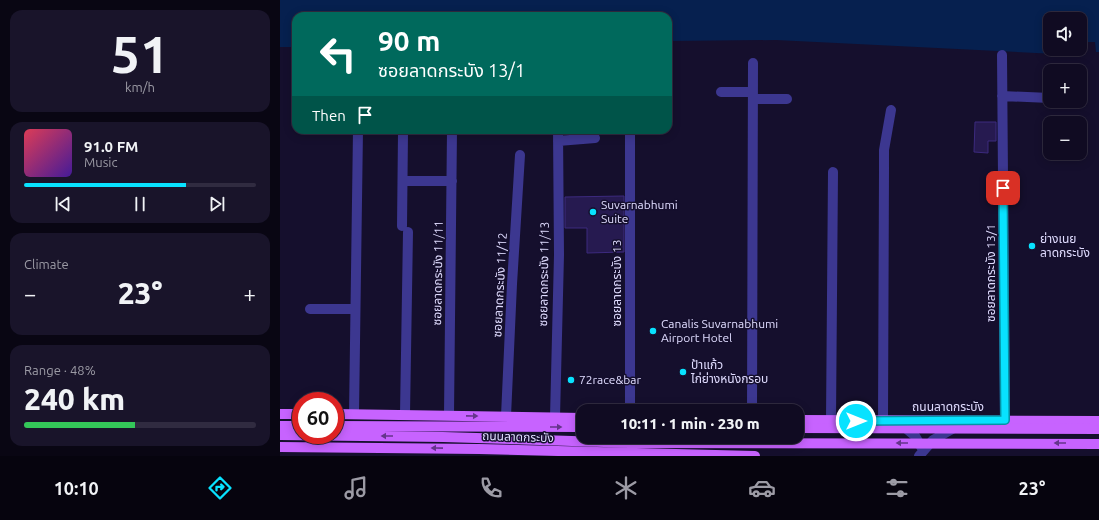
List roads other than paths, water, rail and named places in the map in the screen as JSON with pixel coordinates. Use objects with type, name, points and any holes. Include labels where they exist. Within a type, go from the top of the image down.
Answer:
[{"type":"main road","points":[[280,414],[292,414]]},
{"type":"main road","name":"ถนนลาดกระบัง","points":[[344,414],[576,418]]},
{"type":"main road","name":"ถนนลาดกระบัง","points":[[804,420],[1099,421]]},
{"type":"main road","points":[[280,426],[292,426]]},
{"type":"main road","points":[[344,426],[576,427]]},
{"type":"main road","points":[[804,428],[1099,429]]},
{"type":"main road","points":[[280,435],[292,435]]},
{"type":"main road","points":[[344,435],[436,436],[595,442],[1099,444]]},
{"type":"main road","name":"ถนนลาดกระบัง","points":[[280,447],[324,451],[755,456]]},
{"type":"street","name":"ซอยลาดกระบัง 13/1","points":[[1002,55],[1005,420]]},
{"type":"street","points":[[752,404],[753,63]]},
{"type":"street","points":[[722,92],[788,99]]},
{"type":"street","points":[[1002,96],[1043,98]]},
{"type":"street","points":[[883,421],[884,170],[885,144],[891,110]]},
{"type":"street","points":[[354,414],[358,134]]},
{"type":"street","points":[[403,134],[405,229],[405,414]]},
{"type":"street","name":"ซอยลาดกระบัง 11/11","points":[[449,415],[452,134]]},
{"type":"street","name":"ซอยลาดกระบัง 11/13","points":[[555,417],[559,255],[558,134]]},
{"type":"street","name":"ซอยลาดกระบัง 13","points":[[630,134],[630,404]]},
{"type":"street","points":[[558,141],[595,138]]},
{"type":"street","name":"ซอยลาดกระบัง 11/12","points":[[506,416],[520,154]]},
{"type":"street","points":[[831,420],[833,172]]},
{"type":"street","points":[[403,181],[452,182]]},
{"type":"street","points":[[310,309],[355,309]]},
{"type":"street","points":[[923,454],[933,440],[946,431],[988,420]]},
{"type":"street","points":[[897,421],[915,436],[923,454]]},
{"type":"water","points":[[280,0],[1099,0],[1099,52],[1096,52],[1095,42],[1087,42],[1087,12],[1043,12],[1043,53],[776,40],[672,41],[672,12],[292,12],[292,47],[280,47]]},
{"type":"place","name":"Suvarnabhumi Suite","points":[[593,212]]},
{"type":"place","name":"ย่างเนย ลาดกระบัง","points":[[1032,246]]},
{"type":"place","name":"Canalis Suvarnabhumi Airport Hotel","points":[[653,331]]},
{"type":"place","name":"ป้าแก้ว ไก่ย่างหนังกรอบ","points":[[683,372]]},
{"type":"place","name":"72race&bar","points":[[571,380]]}]
